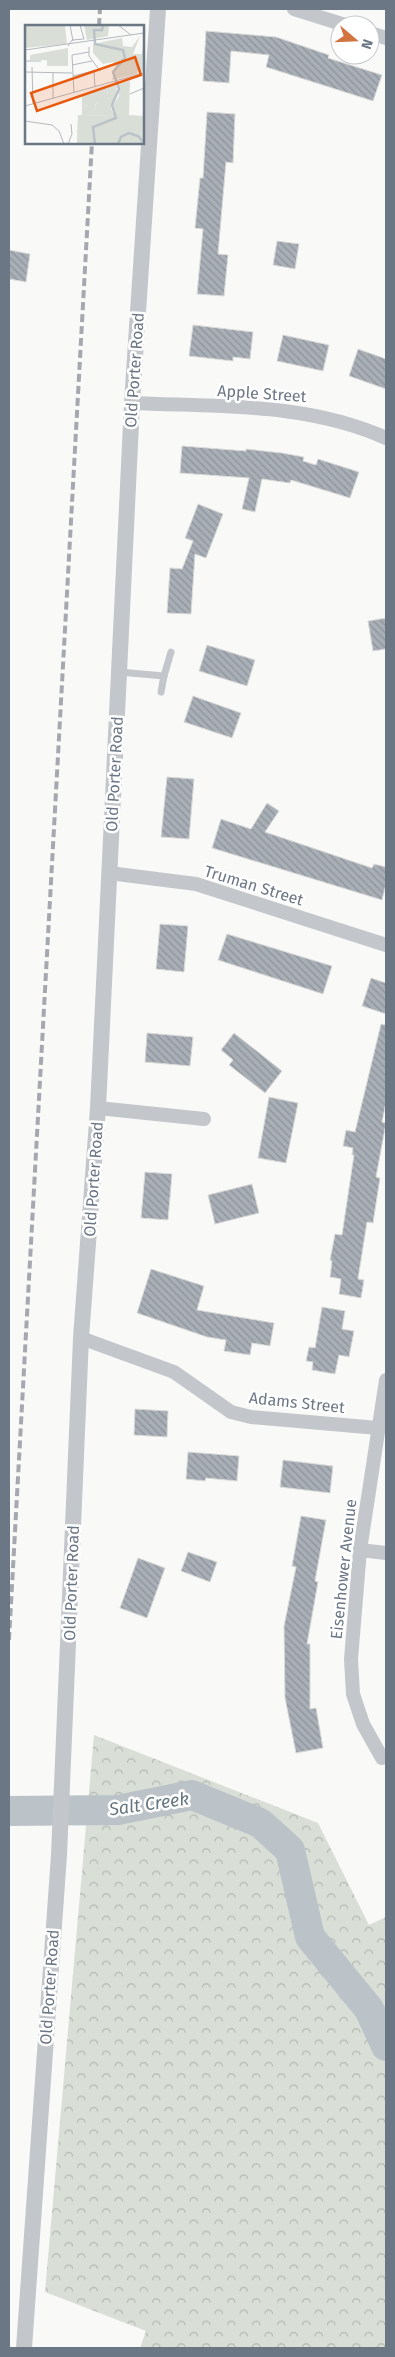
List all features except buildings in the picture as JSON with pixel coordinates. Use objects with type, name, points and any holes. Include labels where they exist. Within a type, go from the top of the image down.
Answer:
[{"type":"street","name":"Old Porter Road","points":[[24,2348],[59,1855],[81,1338],[98,1108],[132,403],[158,9]]},
{"type":"street","points":[[294,9],[330,20]]},
{"type":"street","name":"Apple Street","points":[[132,403],[280,409],[341,422],[386,438]]},
{"type":"street","name":"Truman Street","points":[[109,873],[196,884],[386,945]]},
{"type":"street","points":[[98,1108],[204,1119]]},
{"type":"street","name":"Adams Street","points":[[81,1338],[174,1372],[231,1412],[252,1417],[378,1428]]},
{"type":"street","name":"Eisenhower Avenue","points":[[382,1758],[363,1724],[353,1694],[352,1651],[360,1550],[386,1380]]},
{"type":"street","points":[[360,1550],[386,1553]]},
{"type":"lane","points":[[160,692],[171,652]]},
{"type":"lane","points":[[119,672],[164,676]]},
{"type":"green space","points":[[94,1735],[318,1823],[369,1925],[386,1917],[386,2348],[140,2348],[146,2331],[45,2292]]},
{"type":"waterway","name":"Salt Creek","points":[[9,1811],[118,1810],[192,1795],[260,1823],[290,1850],[310,1937],[369,2009],[386,2046]]},
{"type":"railway","points":[[99,25],[100,9]]},
{"type":"railway","points":[[9,1640],[92,144]]}]
